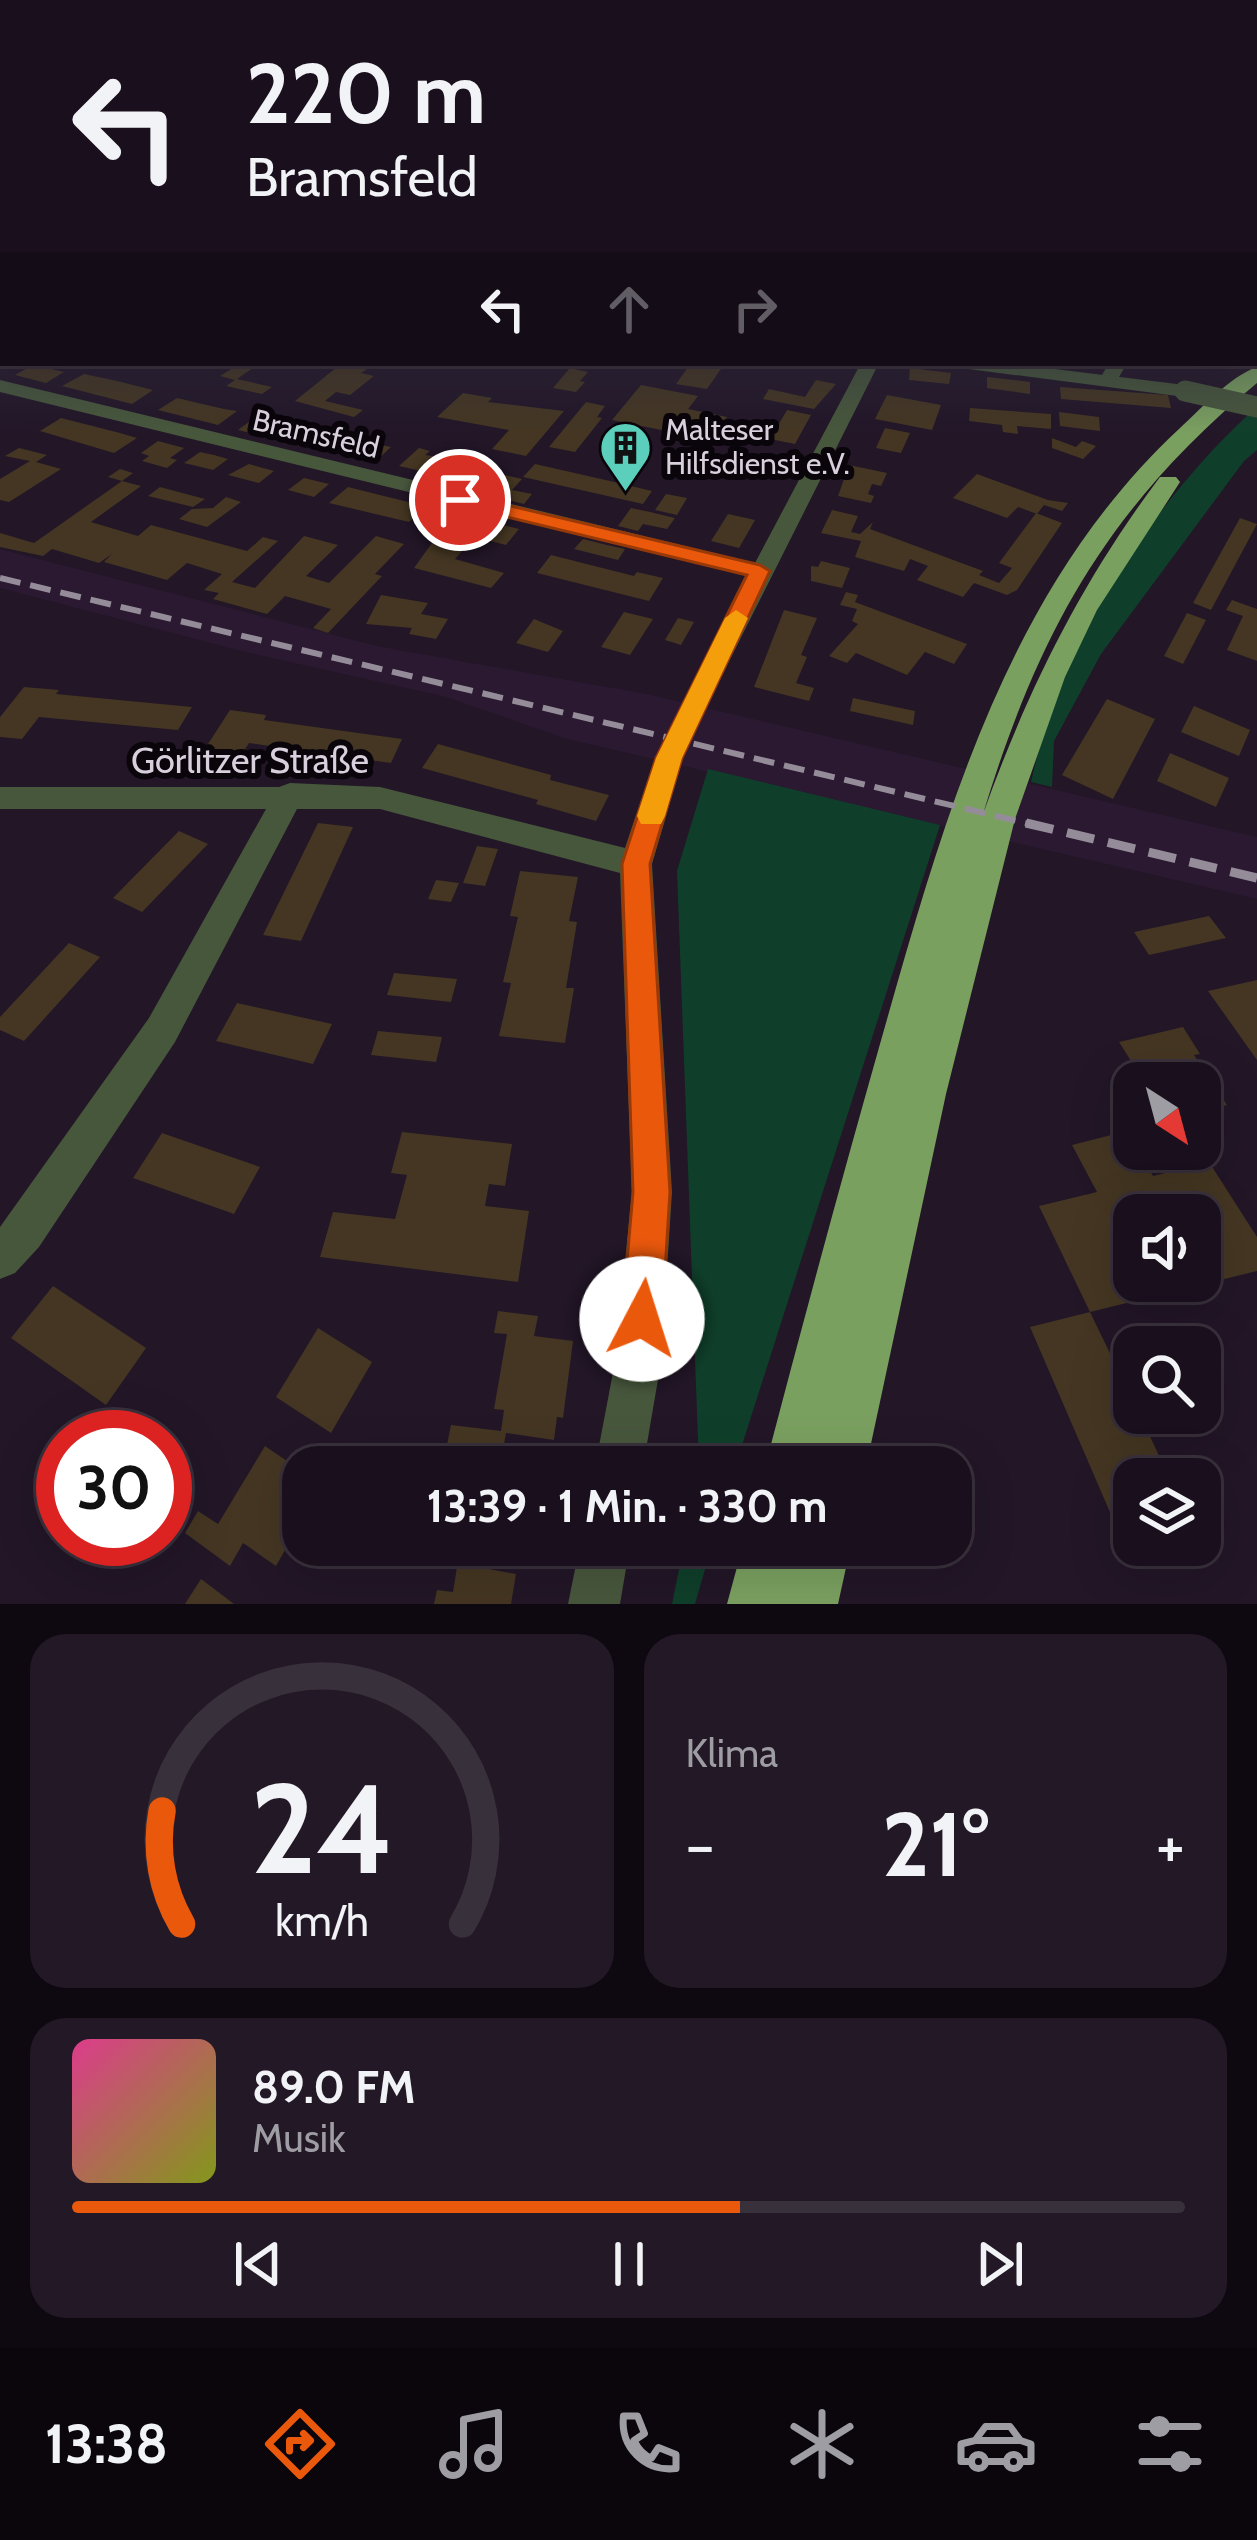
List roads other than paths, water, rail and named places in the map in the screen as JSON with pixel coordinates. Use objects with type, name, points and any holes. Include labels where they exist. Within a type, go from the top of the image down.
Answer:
[{"type":"highway","points":[[796,1446],[929,938],[996,723],[1059,593],[1091,544],[1190,430],[1257,373]]},
{"type":"highway","points":[[845,1446],[971,904],[1024,733],[1084,604],[1115,554],[1176,472],[1257,393]]},
{"type":"highway","points":[[757,1604],[766,1566]]},
{"type":"highway","points":[[809,1604],[818,1566]]},
{"type":"street","points":[[623,1446],[638,1362],[652,1192],[636,864],[669,758],[760,571],[868,366]]},
{"type":"street","points":[[1012,366],[1113,372],[1257,406]]},
{"type":"street","name":"Bramsfeld","points":[[0,386],[760,571]]},
{"type":"street","points":[[0,1258],[24,1232],[162,1030],[290,794]]},
{"type":"street","name":"Görlitzer Straße","points":[[0,797],[290,794],[380,798],[636,864]]},
{"type":"street","points":[[594,1604],[601,1566]]},
{"type":"railway","points":[[0,578],[1038,826]]},
{"type":"railway","points":[[1026,823],[1257,878]]},
{"type":"place","name":"Malteser Hilfsdienst e.V.","points":[[626,493]]}]
